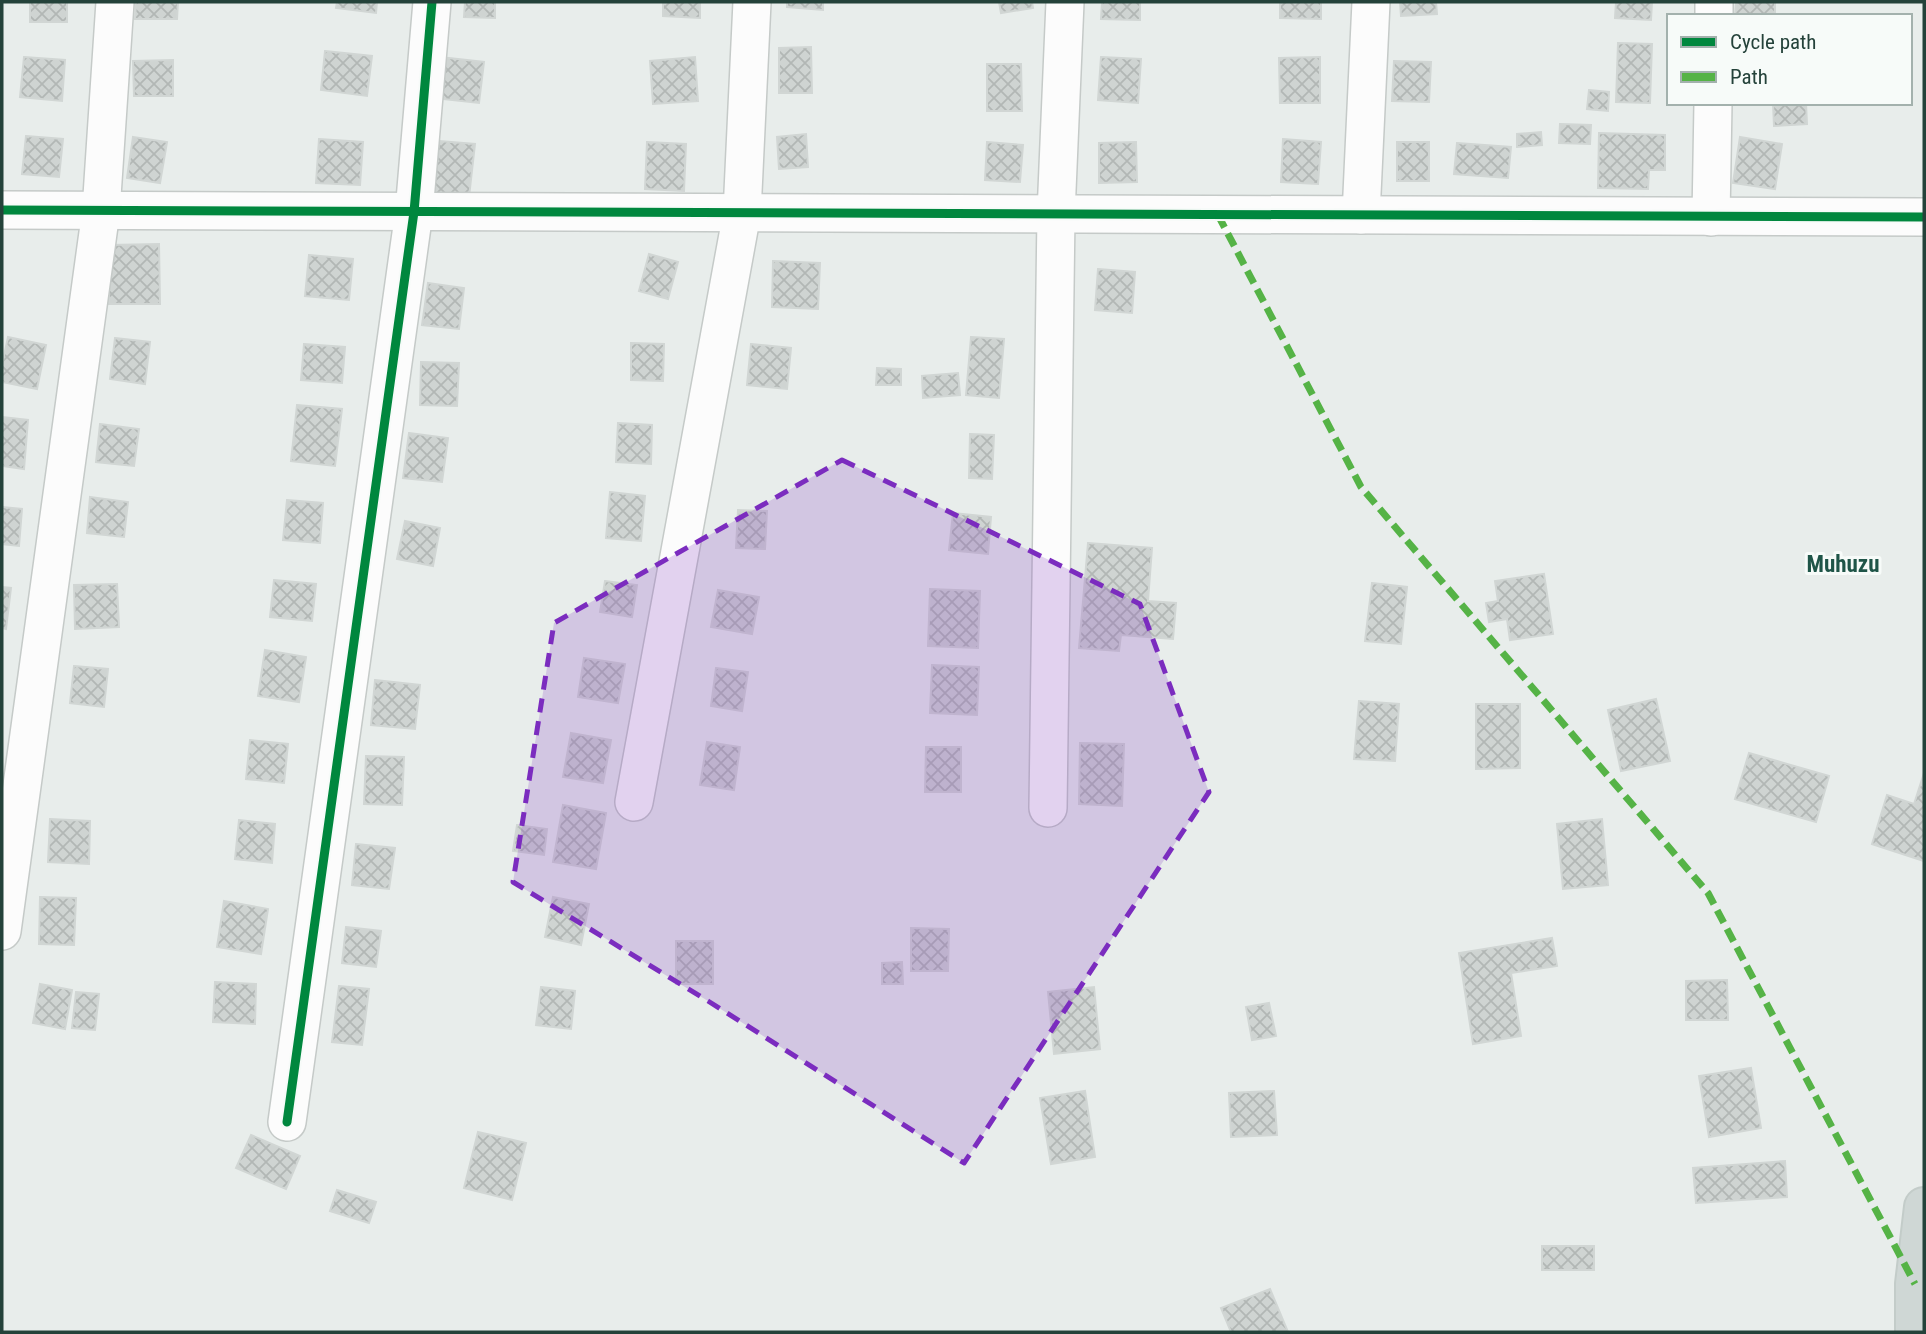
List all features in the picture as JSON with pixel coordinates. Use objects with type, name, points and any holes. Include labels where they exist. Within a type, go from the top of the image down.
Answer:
[{"type":"main road","points":[[1915,1332],[1915,1284],[1924,1208]]},
{"type":"street","points":[[2,931],[101,211],[115,2]]},
{"type":"street","points":[[287,1122],[414,212],[432,2]]},
{"type":"street","points":[[634,802],[742,213],[752,2]]},
{"type":"street","points":[[1048,808],[1056,214],[1065,2]]},
{"type":"street","points":[[1361,215],[1371,2]]},
{"type":"street","points":[[1712,217],[1713,105]]},
{"type":"street","points":[[2,211],[1924,217]]},
{"type":"highlighted area","points":[[842,460],[1140,604],[1209,792],[964,1163],[708,1001],[513,882],[554,623]]},
{"type":"building","points":[[30,2],[67,2],[67,22],[30,22]]},
{"type":"building","points":[[136,2],[178,2],[177,19],[135,19]]},
{"type":"building","points":[[337,2],[377,2],[376,13],[336,8]]},
{"type":"building","points":[[465,2],[495,2],[495,18],[464,17]]},
{"type":"building","points":[[663,2],[700,2],[700,18],[663,16]]},
{"type":"building","points":[[787,2],[823,2],[823,10],[787,7]]},
{"type":"building","points":[[999,2],[1032,2],[1033,8],[1001,13]]},
{"type":"building","points":[[1102,2],[1140,2],[1140,20],[1101,19]]},
{"type":"building","points":[[1280,2],[1321,2],[1321,19],[1280,18]]},
{"type":"building","points":[[1400,2],[1436,2],[1437,14],[1401,16]]},
{"type":"building","points":[[1616,2],[1652,2],[1651,20],[1615,18]]},
{"type":"building","points":[[1736,2],[1775,2],[1775,14],[1735,14]]},
{"type":"building","points":[[1618,43],[1652,44],[1650,103],[1616,102]]},
{"type":"building","points":[[811,47],[812,93],[779,93],[779,48]]},
{"type":"building","points":[[325,51],[372,56],[367,96],[321,90]]},
{"type":"building","points":[[24,57],[65,60],[62,101],[20,97]]},
{"type":"building","points":[[440,57],[484,62],[479,103],[435,98]]},
{"type":"building","points":[[695,57],[698,101],[653,104],[650,61]]},
{"type":"building","points":[[1101,57],[1141,59],[1138,103],[1098,100]]},
{"type":"building","points":[[1320,57],[1320,103],[1280,103],[1279,58]]},
{"type":"building","points":[[173,60],[173,96],[134,96],[133,61]]},
{"type":"building","points":[[1394,61],[1431,62],[1429,102],[1392,101]]},
{"type":"building","points":[[987,64],[1021,64],[1022,111],[987,111]]},
{"type":"building","points":[[1589,90],[1609,92],[1608,111],[1587,109]]},
{"type":"building","points":[[1773,105],[1806,105],[1807,124],[1774,126]]},
{"type":"building","points":[[1560,124],[1591,125],[1590,144],[1559,143]]},
{"type":"building","points":[[1541,132],[1542,145],[1517,147],[1517,134]]},
{"type":"building","points":[[1599,133],[1665,135],[1665,170],[1649,170],[1648,189],[1598,188]]},
{"type":"building","points":[[806,134],[808,167],[779,169],[777,137]]},
{"type":"building","points":[[26,136],[63,139],[59,177],[22,174]]},
{"type":"building","points":[[133,137],[167,142],[160,183],[127,178]]},
{"type":"building","points":[[1740,137],[1782,144],[1775,189],[1733,183]]},
{"type":"building","points":[[319,139],[363,142],[360,185],[316,183]]},
{"type":"building","points":[[1283,139],[1321,142],[1318,184],[1281,182]]},
{"type":"building","points":[[439,141],[475,144],[468,206],[433,202]]},
{"type":"building","points":[[647,142],[686,144],[684,191],[645,189]]},
{"type":"building","points":[[987,142],[1023,145],[1020,182],[985,180]]},
{"type":"building","points":[[1136,142],[1137,182],[1099,183],[1099,143]]},
{"type":"building","points":[[1397,142],[1429,142],[1429,181],[1397,181]]},
{"type":"building","points":[[1457,143],[1511,147],[1508,178],[1454,174]]},
{"type":"building","points":[[159,244],[160,304],[109,304],[109,245]]},
{"type":"building","points":[[649,254],[678,262],[668,299],[639,291]]},
{"type":"building","points":[[309,255],[353,259],[349,300],[305,296]]},
{"type":"building","points":[[773,261],[820,263],[818,309],[772,307]]},
{"type":"building","points":[[1098,269],[1135,272],[1132,313],[1095,310]]},
{"type":"building","points":[[428,283],[464,288],[459,329],[422,325]]},
{"type":"building","points":[[8,337],[46,345],[37,389],[2,382],[2,365]]},
{"type":"building","points":[[971,337],[1004,339],[999,398],[966,395]]},
{"type":"building","points":[[115,338],[150,342],[145,384],[110,379]]},
{"type":"building","points":[[631,343],[664,344],[663,381],[631,380]]},
{"type":"building","points":[[304,344],[345,347],[342,383],[301,380]]},
{"type":"building","points":[[751,344],[791,348],[787,389],[747,385]]},
{"type":"building","points":[[421,362],[459,363],[457,406],[420,405]]},
{"type":"building","points":[[877,368],[901,369],[901,385],[876,385]]},
{"type":"building","points":[[958,373],[960,395],[923,398],[922,376]]},
{"type":"building","points":[[297,405],[342,409],[335,466],[291,461]]},
{"type":"building","points":[[2,417],[28,420],[24,469],[2,466]]},
{"type":"building","points":[[618,423],[652,425],[651,464],[616,462]]},
{"type":"building","points":[[100,424],[139,429],[134,466],[96,462]]},
{"type":"building","points":[[409,433],[448,438],[442,482],[403,478]]},
{"type":"building","points":[[970,434],[994,435],[992,479],[969,478]]},
{"type":"building","points":[[610,492],[645,496],[641,541],[606,538]]},
{"type":"building","points":[[90,497],[128,502],[124,537],[87,533]]},
{"type":"building","points":[[287,500],[323,503],[320,543],[283,540]]},
{"type":"building","points":[[2,507],[22,509],[19,546],[2,544]]},
{"type":"building","points":[[738,510],[767,511],[765,549],[736,548]]},
{"type":"building","points":[[953,513],[991,517],[988,554],[949,550]]},
{"type":"building","points":[[405,521],[440,528],[433,566],[397,559]]},
{"type":"building","points":[[1088,543],[1152,548],[1148,601],[1176,603],[1173,639],[1121,635],[1119,651],[1079,648]]},
{"type":"building","points":[[1544,574],[1553,634],[1510,640],[1507,619],[1489,622],[1486,603],[1498,601],[1495,581]]},
{"type":"building","points":[[274,580],[316,584],[312,621],[270,617]]},
{"type":"building","points":[[605,581],[637,585],[632,617],[600,612]]},
{"type":"building","points":[[1372,583],[1407,587],[1401,644],[1365,641]]},
{"type":"building","points":[[117,584],[119,627],[75,629],[74,585]]},
{"type":"building","points":[[2,587],[11,588],[6,629],[2,628]]},
{"type":"building","points":[[930,589],[980,591],[978,648],[928,646]]},
{"type":"building","points":[[718,590],[759,597],[752,634],[711,627]]},
{"type":"building","points":[[265,650],[306,657],[299,702],[258,696]]},
{"type":"building","points":[[584,658],[625,664],[618,703],[578,697]]},
{"type":"building","points":[[932,665],[979,667],[977,715],[930,713]]},
{"type":"building","points":[[74,666],[108,669],[104,707],[70,703]]},
{"type":"building","points":[[716,668],[748,672],[742,711],[711,706]]},
{"type":"building","points":[[375,680],[420,685],[415,729],[371,725]]},
{"type":"building","points":[[1656,699],[1670,761],[1621,771],[1608,710]]},
{"type":"building","points":[[1359,701],[1399,704],[1395,761],[1354,759]]},
{"type":"building","points":[[1476,704],[1520,704],[1520,768],[1476,769]]},
{"type":"building","points":[[571,733],[611,740],[603,783],[563,777]]},
{"type":"building","points":[[250,740],[288,744],[284,783],[246,779]]},
{"type":"building","points":[[707,742],[740,747],[734,790],[700,785]]},
{"type":"building","points":[[1080,743],[1124,744],[1122,806],[1079,804]]},
{"type":"building","points":[[926,747],[961,747],[961,792],[925,792]]},
{"type":"building","points":[[1749,753],[1829,776],[1816,822],[1735,799]]},
{"type":"building","points":[[366,756],[404,757],[402,805],[364,804]]},
{"type":"building","points":[[1924,773],[1924,861],[1872,844],[1887,795],[1914,804]]},
{"type":"building","points":[[563,805],[606,813],[596,869],[553,862]]},
{"type":"building","points":[[50,819],[90,821],[89,864],[48,862]]},
{"type":"building","points":[[1602,819],[1608,885],[1563,889],[1557,824]]},
{"type":"building","points":[[239,820],[275,824],[272,863],[235,859]]},
{"type":"building","points":[[517,825],[547,829],[544,855],[513,851]]},
{"type":"building","points":[[356,844],[395,848],[389,889],[352,885]]},
{"type":"building","points":[[40,897],[76,898],[74,945],[39,944]]},
{"type":"building","points":[[553,897],[589,904],[581,945],[545,937]]},
{"type":"building","points":[[224,901],[268,909],[261,954],[217,947]]},
{"type":"building","points":[[346,927],[381,931],[376,967],[342,963]]},
{"type":"building","points":[[911,928],[949,929],[948,971],[911,971]]},
{"type":"building","points":[[1552,938],[1557,966],[1511,973],[1521,1036],[1473,1044],[1459,953]]},
{"type":"building","points":[[676,941],[713,941],[713,984],[676,984]]},
{"type":"building","points":[[902,962],[903,984],[882,984],[882,963]]},
{"type":"building","points":[[1727,980],[1728,1020],[1686,1020],[1686,981]]},
{"type":"building","points":[[215,982],[256,984],[255,1024],[213,1022]]},
{"type":"building","points":[[40,984],[72,990],[65,1029],[33,1023]]},
{"type":"building","points":[[339,986],[369,989],[362,1045],[332,1042]]},
{"type":"building","points":[[541,987],[575,991],[571,1029],[536,1025]]},
{"type":"building","points":[[1094,987],[1100,1049],[1054,1054],[1048,992]]},
{"type":"building","points":[[76,992],[99,994],[95,1030],[72,1028]]},
{"type":"building","points":[[1269,1003],[1276,1036],[1252,1040],[1246,1007]]},
{"type":"building","points":[[1751,1068],[1761,1128],[1709,1137],[1699,1076]]},
{"type":"building","points":[[1085,1091],[1095,1157],[1051,1164],[1040,1098]]},
{"type":"building","points":[[1274,1091],[1277,1135],[1231,1137],[1229,1093]]},
{"type":"building","points":[[478,1132],[526,1143],[512,1200],[464,1188]]},
{"type":"building","points":[[251,1135],[300,1156],[286,1189],[236,1168]]},
{"type":"building","points":[[1785,1161],[1787,1197],[1696,1203],[1693,1168]]},
{"type":"building","points":[[337,1190],[376,1202],[369,1223],[330,1211]]},
{"type":"building","points":[[1542,1246],[1594,1246],[1594,1270],[1542,1270]]},
{"type":"building","points":[[1270,1289],[1288,1332],[1231,1332],[1221,1308]]},
{"type":"marked path","points":[[1218,215],[1361,487],[1708,893],[1915,1284]]},
{"type":"cycle path","points":[[287,1122],[414,212],[432,2]]},
{"type":"cycle path","points":[[2,210],[1924,217]]},
{"type":"district","name":"Muhuzu","points":[[1843,564]]}]
